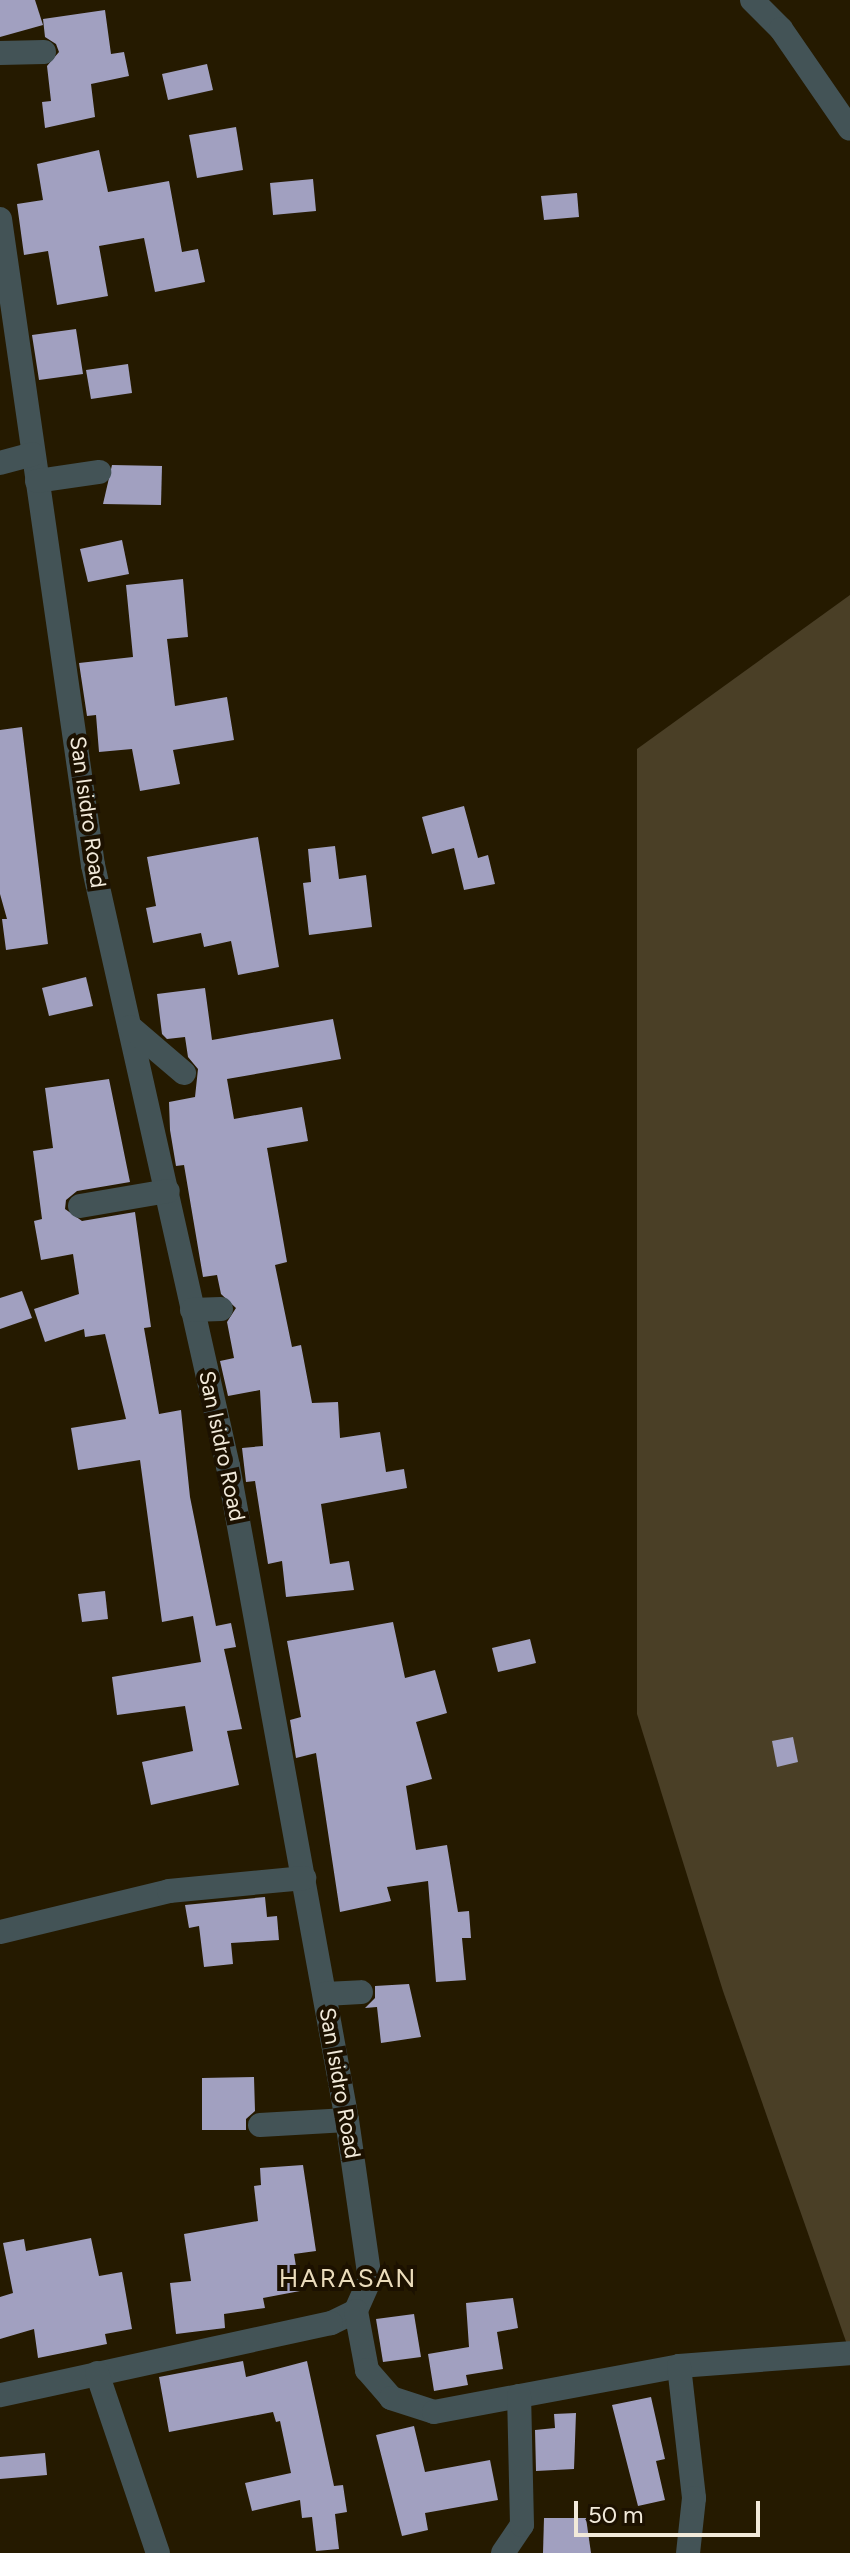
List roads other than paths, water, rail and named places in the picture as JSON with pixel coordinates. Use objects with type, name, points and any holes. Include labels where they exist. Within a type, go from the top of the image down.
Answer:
[{"type":"street","points":[[752,0],[781,29],[850,129]]},
{"type":"street","points":[[0,53],[44,52]]},
{"type":"street","name":"San Isidro Road","points":[[0,219],[93,865],[228,1466],[347,2120],[370,2279],[356,2311]]},
{"type":"street","points":[[0,463],[33,454]]},
{"type":"street","points":[[37,481],[99,472]]},
{"type":"street","points":[[130,1027],[184,1073]]},
{"type":"street","points":[[80,1206],[168,1191]]},
{"type":"street","points":[[192,1310],[221,1309]]},
{"type":"street","points":[[0,1932],[169,1891],[304,1878]]},
{"type":"street","points":[[325,1994],[361,1992]]},
{"type":"street","points":[[260,2125],[347,2120]]},
{"type":"street","points":[[0,2395],[270,2338],[356,2311],[367,2370],[391,2398],[434,2412],[679,2366],[850,2353]]},
{"type":"street","points":[[679,2366],[694,2498],[688,2553]]},
{"type":"street","points":[[97,2373],[158,2553]]},
{"type":"street","points":[[503,2553],[522,2525],[519,2396]]},
{"type":"district","name":"HARASAN","points":[[348,2279]]}]
